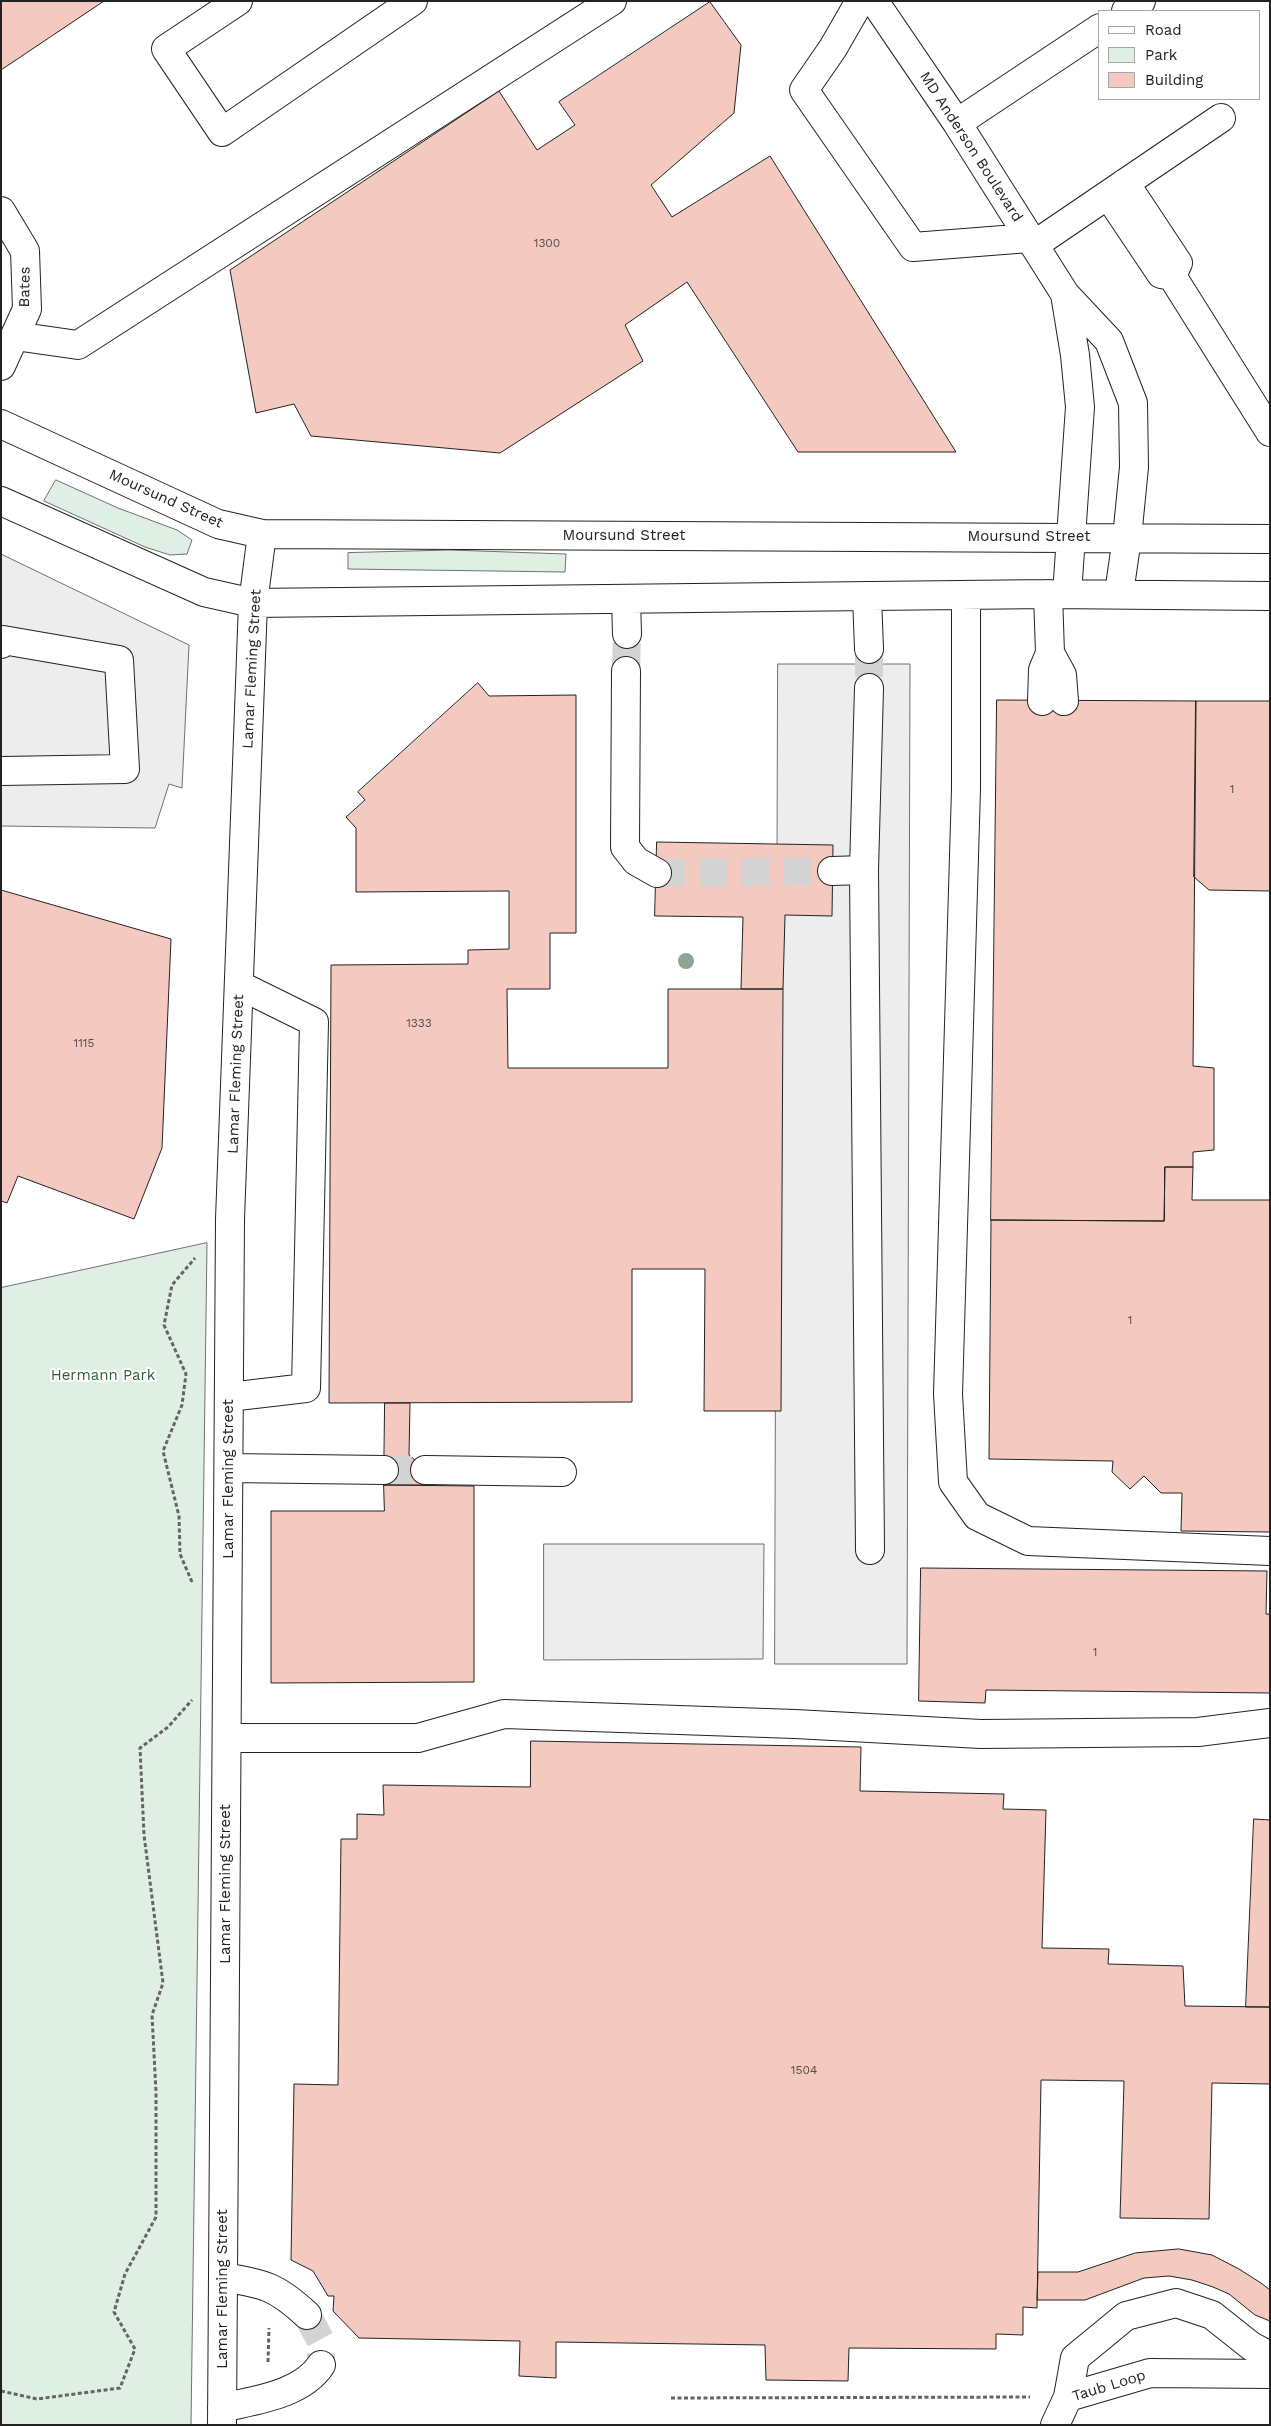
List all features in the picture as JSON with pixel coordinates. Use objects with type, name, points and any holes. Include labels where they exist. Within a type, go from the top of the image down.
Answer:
[{"type":"street","points":[[238,1],[166,49],[222,132],[413,1]]},
{"type":"street","points":[[15,336],[78,345],[612,1]]},
{"type":"street","points":[[860,1],[833,48],[804,90],[913,247],[1032,241],[1116,189],[1221,118]]},
{"type":"street","name":"MD Anderson Boulevard","points":[[874,1],[957,123],[1065,294],[1108,341],[1133,403],[1134,467],[1119,593]]},
{"type":"street","points":[[1128,10],[1141,1]]},
{"type":"street","points":[[957,123],[1098,29]]},
{"type":"street","points":[[1116,189],[1162,274],[1172,276],[1270,432]]},
{"type":"street","name":"Bates","points":[[1,211],[25,251],[27,309],[1,366]]},
{"type":"street","name":"MD Anderson Boulevard","points":[[1053,701],[1043,670],[1050,653],[1058,594],[1072,537],[1080,407],[1075,355],[1065,294]]},
{"type":"street","name":"Moursund Street","points":[[1,424],[218,524],[262,534],[1270,539]]},
{"type":"street","points":[[1,501],[204,592],[253,603],[1119,593],[1270,596]]},
{"type":"street","name":"Lamar Fleming Street","points":[[222,2416],[230,1219],[253,603],[262,534]]},
{"type":"street","points":[[966,595],[966,790],[948,1394],[954,1482],[977,1516],[1028,1541],[1270,1551]]},
{"type":"street","points":[[867,596],[869,648]]},
{"type":"street","points":[[626,599],[627,634]]},
{"type":"street","points":[[1,644],[3,640],[119,660],[125,768],[1,771]]},
{"type":"street","points":[[626,671],[625,847],[636,861],[656,873]]},
{"type":"street","points":[[869,688],[864,870],[870,1550]]},
{"type":"street","points":[[832,871],[864,870]]},
{"type":"street","points":[[229,1397],[306,1388],[307,1378],[314,1022],[239,985]]},
{"type":"street","points":[[229,1468],[384,1470]]},
{"type":"street","points":[[425,1470],[562,1472]]},
{"type":"street","points":[[227,1738],[418,1738],[504,1714],[795,1724],[981,1734],[1198,1732],[1270,1723]]},
{"type":"street","points":[[223,2277],[263,2284],[288,2297],[307,2315]]},
{"type":"street","points":[[1068,2397],[1075,2358],[1126,2316],[1176,2303],[1212,2315],[1251,2346],[1270,2356]]},
{"type":"street","points":[[222,2416],[273,2396],[313,2377],[322,2365]]},
{"type":"street","name":"Taub Loop","points":[[1056,2425],[1068,2397],[1150,2373],[1270,2374]]},
{"type":"path","points":[[194,1586],[180,1554],[179,1516],[163,1452],[182,1405],[186,1374],[164,1325],[172,1285],[196,1257]]},
{"type":"path","points":[[1,2391],[37,2399],[120,2388],[135,2349],[114,2312],[124,2274],[156,2217],[156,2092],[152,2015],[163,1983],[144,1834],[140,1748],[168,1727],[193,1699]]},
{"type":"path","points":[[268,2364],[269,2326]]},
{"type":"path","points":[[671,2398],[1068,2397]]},
{"type":"green space","points":[[56,480],[118,508],[177,530],[192,540],[187,554],[170,555],[145,547],[44,501]]},
{"type":"green space","points":[[450,550],[566,554],[565,572],[348,569],[348,553]]},
{"type":"green space","name":"Hermann Park","points":[[207,1243],[191,2425],[1,2425],[1,1288]]},
{"type":"shaded area","points":[[1,554],[189,645],[182,788],[169,784],[155,828],[1,826]]},
{"type":"shaded area","points":[[778,664],[910,664],[907,1664],[775,1664]]},
{"type":"shaded area","points":[[544,1544],[764,1544],[763,1659],[544,1660]]},
{"type":"building","points":[[1,1],[104,1],[1,70]]},
{"type":"building","points":[[710,2],[741,45],[734,113],[651,185],[672,217],[770,156],[956,452],[798,452],[687,282],[625,325],[643,361],[500,453],[311,436],[294,404],[256,413],[230,270],[499,91],[537,150],[575,125],[559,102]]},
{"type":"building","points":[[478,683],[489,696],[576,695],[576,933],[550,933],[550,989],[507,989],[508,1068],[668,1068],[668,989],[783,989],[781,1411],[704,1411],[705,1269],[632,1269],[632,1402],[329,1403],[331,965],[468,964],[468,950],[509,949],[509,891],[356,892],[356,828],[346,817],[365,800],[358,792]]},
{"type":"building","points":[[997,700],[1196,701],[1193,1066],[1214,1068],[1214,1150],[1193,1152],[1193,1167],[1165,1167],[1164,1221],[991,1220]]},
{"type":"building","points":[[1196,701],[1270,701],[1270,891],[1209,890],[1194,877]]},
{"type":"building","points":[[657,842],[833,845],[832,916],[785,915],[783,989],[741,989],[743,917],[655,916]]},
{"type":"building","points":[[1,890],[171,939],[162,1148],[134,1219],[18,1176],[7,1203],[1,1201]]},
{"type":"building","points":[[1165,1167],[1193,1167],[1192,1200],[1270,1200],[1270,1532],[1181,1531],[1182,1493],[1161,1493],[1144,1476],[1130,1489],[1112,1472],[1113,1461],[989,1459],[991,1220],[1164,1221]]},
{"type":"building","points":[[385,1403],[410,1403],[409,1455],[423,1467],[435,1485],[384,1485]]},
{"type":"building","points":[[384,1485],[474,1486],[474,1682],[271,1683],[271,1511],[384,1511]]},
{"type":"building","points":[[921,1568],[1267,1571],[1266,1614],[1270,1614],[1270,1693],[986,1690],[985,1703],[919,1701]]},
{"type":"building","points":[[531,1741],[861,1747],[860,1791],[1004,1794],[1003,1809],[1046,1810],[1042,1948],[1109,1949],[1108,1964],[1183,1966],[1185,2006],[1270,2007],[1270,2084],[1212,2083],[1209,2219],[1120,2218],[1124,2081],[1041,2080],[1037,2308],[1023,2307],[1023,2335],[996,2334],[996,2349],[849,2348],[848,2381],[766,2380],[765,2345],[556,2342],[556,2378],[519,2376],[520,2341],[359,2338],[333,2311],[334,2296],[328,2296],[313,2271],[291,2260],[294,2084],[338,2085],[341,1839],[357,1839],[357,1814],[384,1815],[383,1785],[530,1787]]},
{"type":"building","points":[[1254,1819],[1270,1820],[1270,2007],[1246,2007]]},
{"type":"building","points":[[1179,2249],[1212,2255],[1239,2269],[1270,2290],[1270,2321],[1255,2315],[1229,2294],[1192,2280],[1169,2276],[1144,2278],[1085,2300],[1037,2300],[1038,2272],[1078,2272],[1135,2253]]},
{"type":"tunnel","points":[[626,671],[627,634]]},
{"type":"tunnel","points":[[869,649],[869,688]]},
{"type":"tunnel","points":[[657,873],[832,871]]},
{"type":"tunnel","points":[[384,1470],[425,1470]]},
{"type":"tunnel","points":[[307,2315],[321,2341],[321,2365]]}]
